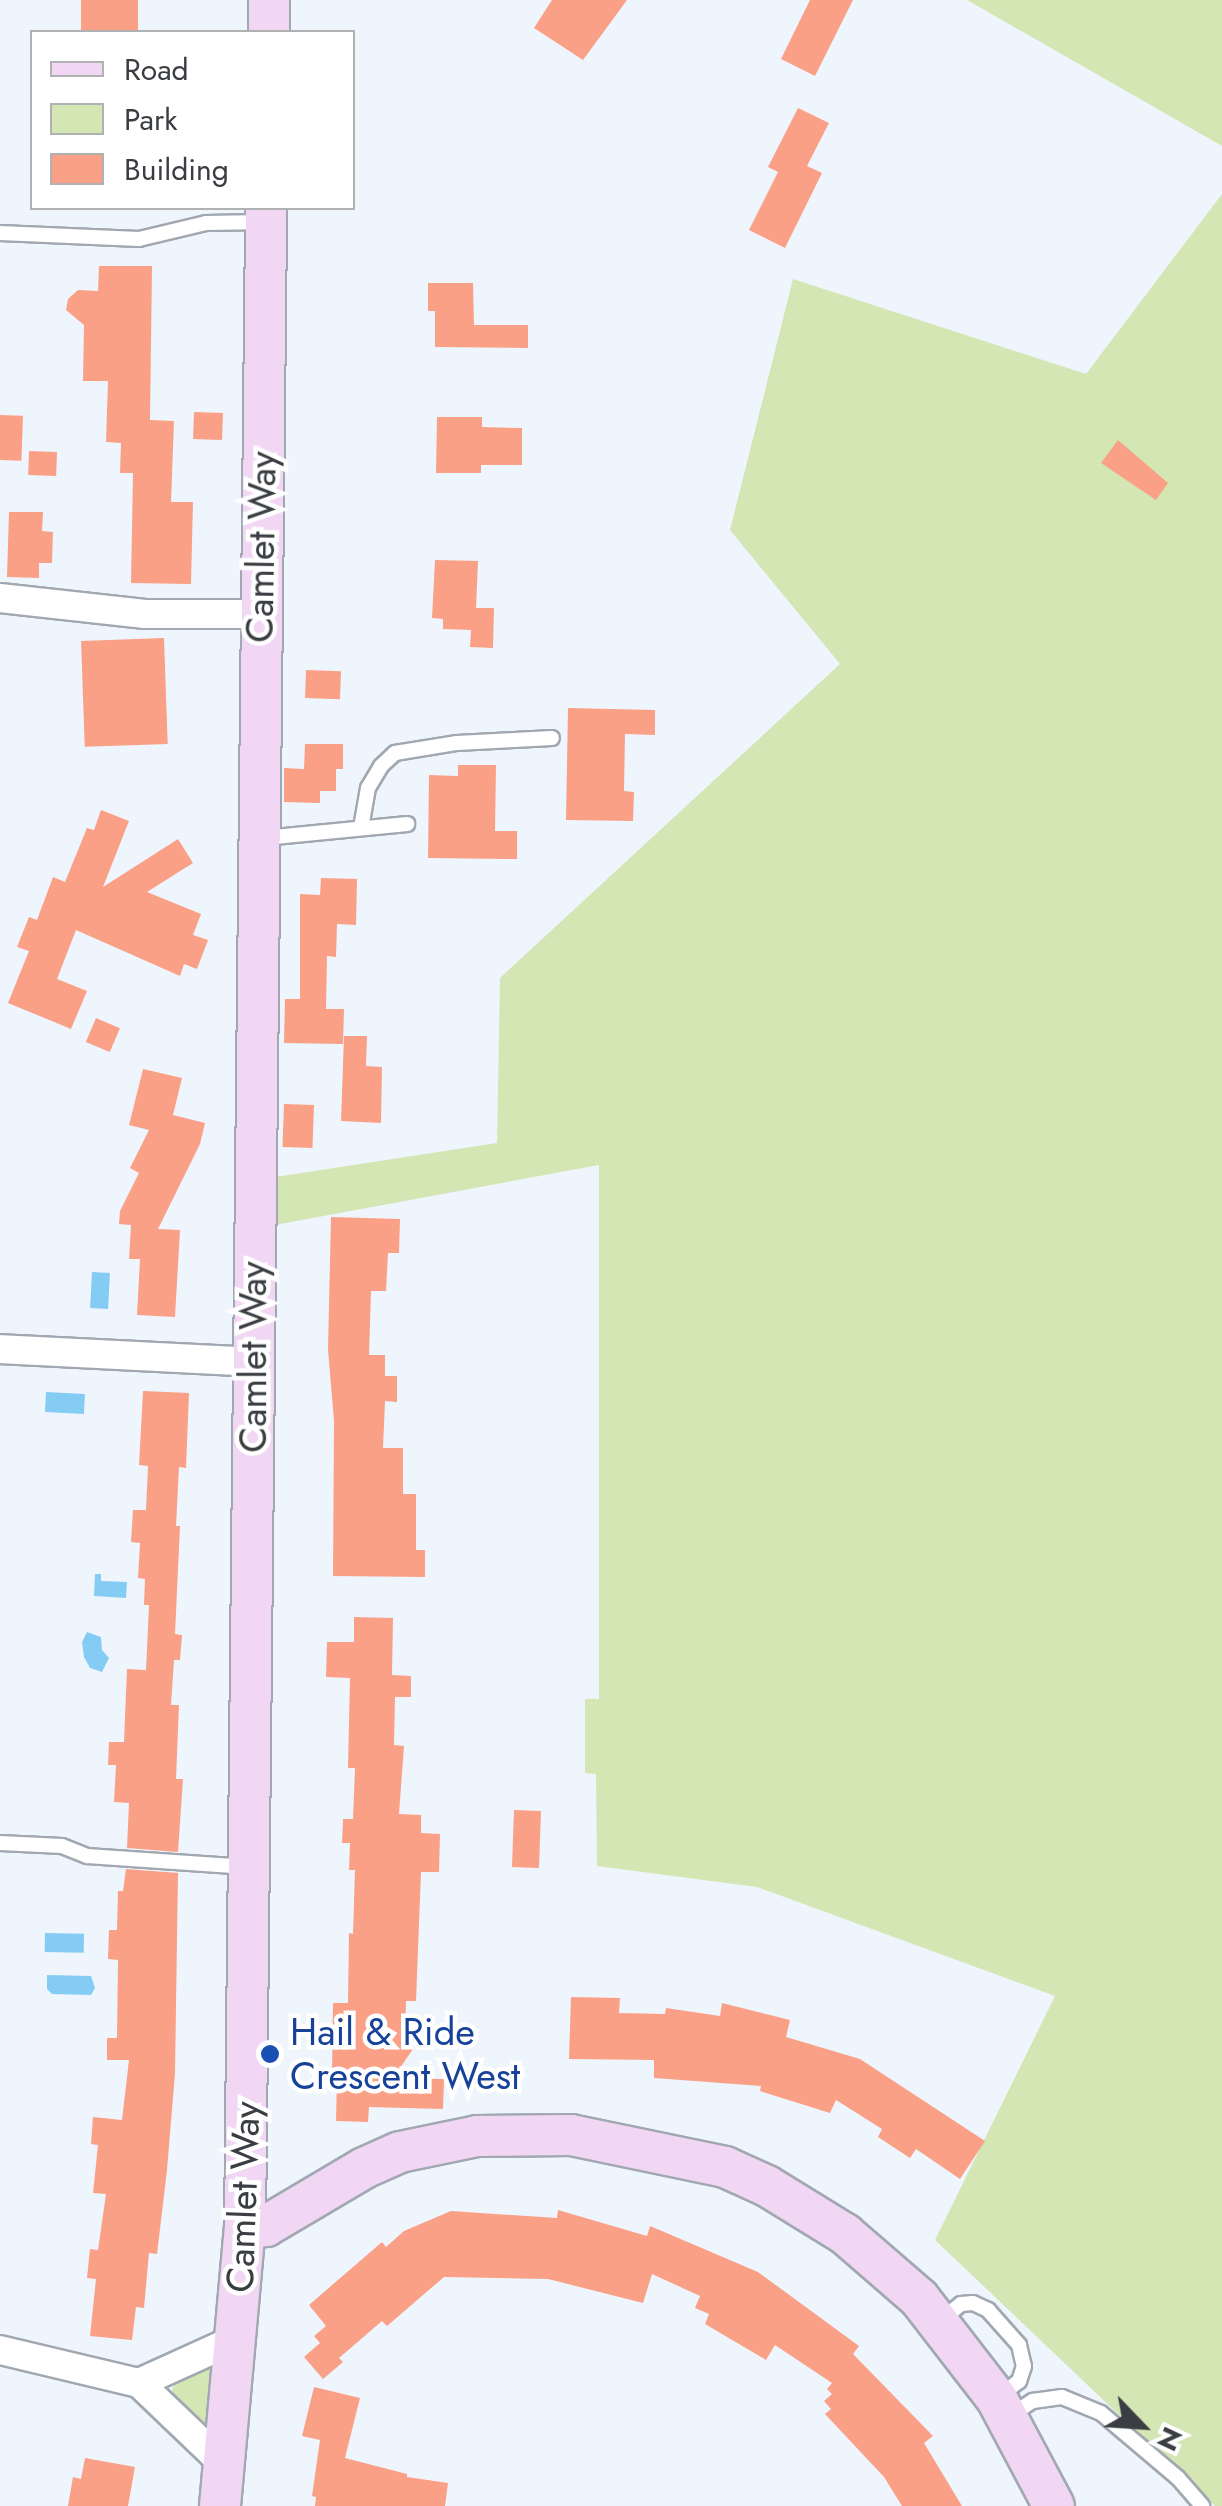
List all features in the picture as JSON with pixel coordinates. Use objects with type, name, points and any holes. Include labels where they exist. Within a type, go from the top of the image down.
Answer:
[{"type":"street","points":[[269,0],[269,30]]},
{"type":"street","name":"Camlet Way","points":[[220,2506],[245,2228],[266,214]]},
{"type":"street","points":[[0,598],[145,614],[260,614]]},
{"type":"street","points":[[0,1348],[253,1362]]},
{"type":"street","points":[[245,2228],[266,2226],[364,2168],[400,2152],[477,2136],[532,2132],[584,2136],[673,2152],[724,2167],[767,2186],[845,2234],[919,2298],[1002,2408],[1054,2506]]},
{"type":"street","points":[[139,2384],[238,2338]]},
{"type":"street","points":[[0,2350],[139,2384],[226,2466]]},
{"type":"lane","points":[[0,233],[139,239],[266,214]]},
{"type":"lane","points":[[361,828],[368,788],[381,766],[395,753],[457,743],[552,738]]},
{"type":"lane","points":[[258,838],[406,824]]},
{"type":"lane","points":[[0,1843],[62,1846],[87,1856],[248,1867]]},
{"type":"lane","points":[[1002,2408],[1062,2397],[1102,2413],[1178,2478],[1202,2506]]},
{"type":"green space","points":[[967,0],[1222,0],[1222,146]]},
{"type":"green space","points":[[1222,194],[1222,2506],[1215,2506],[935,2240],[1055,1996],[757,1887],[597,1866],[596,1774],[585,1773],[585,1699],[599,1699],[599,1165],[275,1225],[275,1177],[497,1143],[500,978],[840,664],[730,530],[793,279],[1086,374]]},
{"type":"green space","points":[[212,2363],[217,2367],[214,2418],[206,2423],[198,2421],[174,2398],[172,2390],[176,2381]]},
{"type":"water","points":[[92,1272],[110,1273],[108,1309],[90,1308]]},
{"type":"water","points":[[46,1392],[85,1394],[84,1414],[45,1412]]},
{"type":"water","points":[[95,1574],[101,1574],[101,1581],[127,1582],[126,1598],[94,1596]]},
{"type":"water","points":[[87,1632],[101,1637],[102,1650],[109,1658],[102,1672],[90,1668],[84,1657],[82,1642]]},
{"type":"water","points":[[45,1933],[84,1934],[84,1953],[45,1952]]},
{"type":"water","points":[[47,1975],[91,1976],[95,1988],[91,1995],[52,1994],[47,1989]]},
{"type":"building","points":[[81,0],[138,0],[138,30],[81,30]]},
{"type":"building","points":[[552,0],[627,0],[583,60],[534,28]]},
{"type":"building","points":[[810,0],[853,0],[815,76],[781,59]]},
{"type":"building","points":[[798,108],[829,123],[807,166],[822,173],[785,248],[749,230],[778,172],[768,167]]},
{"type":"building","points":[[99,266],[152,266],[150,420],[174,421],[171,502],[193,502],[191,584],[131,583],[133,473],[120,473],[121,443],[106,442],[108,381],[83,381],[84,325],[66,310],[68,299],[78,290],[98,291]]},
{"type":"building","points":[[428,283],[473,283],[474,325],[528,325],[528,348],[435,347],[435,311],[428,311]]},
{"type":"building","points":[[194,412],[223,413],[222,440],[193,439]]},
{"type":"building","points":[[0,415],[23,416],[21,461],[0,460]]},
{"type":"building","points":[[437,417],[482,417],[482,427],[522,428],[522,465],[481,465],[481,473],[436,473]]},
{"type":"building","points":[[1118,440],[1168,483],[1156,500],[1101,463]]},
{"type":"building","points":[[29,451],[57,452],[56,476],[28,475]]},
{"type":"building","points":[[9,512],[43,512],[42,531],[53,532],[52,563],[39,563],[39,578],[7,577]]},
{"type":"building","points":[[435,560],[478,561],[476,608],[494,608],[493,648],[470,647],[471,630],[443,629],[443,619],[432,618]]},
{"type":"building","points":[[164,638],[168,744],[85,747],[81,641]]},
{"type":"building","points":[[306,670],[341,671],[340,699],[305,698]]},
{"type":"building","points":[[568,708],[655,710],[655,735],[625,734],[624,791],[634,792],[633,821],[566,820]]},
{"type":"building","points":[[305,744],[343,744],[343,769],[336,769],[336,791],[320,791],[320,803],[284,802],[284,768],[304,769]]},
{"type":"building","points":[[458,765],[496,765],[495,831],[517,831],[517,859],[428,858],[429,775],[458,776]]},
{"type":"building","points":[[101,810],[129,821],[103,887],[178,839],[193,863],[147,892],[201,914],[193,935],[208,940],[197,969],[184,964],[180,976],[76,930],[57,979],[87,991],[71,1029],[8,1003],[29,951],[17,947],[29,917],[37,920],[53,877],[65,882],[87,828],[94,830]]},
{"type":"building","points":[[321,878],[357,879],[356,925],[337,924],[336,957],[327,956],[326,1009],[344,1009],[343,1044],[284,1043],[285,999],[300,999],[300,894],[320,895]]},
{"type":"building","points":[[96,1018],[120,1028],[110,1052],[86,1042]]},
{"type":"building","points":[[344,1036],[367,1036],[366,1066],[382,1067],[381,1123],[341,1121]]},
{"type":"building","points":[[143,1069],[182,1078],[173,1115],[205,1123],[200,1144],[158,1229],[180,1230],[175,1317],[137,1315],[140,1259],[129,1259],[131,1225],[119,1224],[120,1211],[139,1173],[130,1168],[149,1130],[129,1125]]},
{"type":"building","points":[[284,1104],[314,1105],[312,1148],[282,1147]]},
{"type":"building","points":[[331,1217],[400,1219],[399,1253],[388,1253],[386,1291],[371,1291],[369,1355],[385,1355],[385,1376],[397,1376],[397,1402],[385,1401],[383,1448],[403,1448],[403,1494],[416,1494],[416,1550],[425,1550],[425,1577],[333,1576],[334,1421],[328,1350]]},
{"type":"building","points":[[143,1391],[189,1393],[186,1468],[179,1467],[176,1526],[180,1526],[175,1634],[182,1635],[180,1660],[174,1660],[171,1705],[179,1705],[176,1779],[183,1779],[178,1852],[127,1848],[129,1803],[114,1802],[116,1765],[108,1765],[109,1742],[124,1742],[127,1669],[146,1670],[149,1605],[144,1605],[145,1579],[138,1578],[140,1543],[131,1542],[133,1510],[146,1510],[148,1466],[139,1465]]},
{"type":"building","points":[[354,1617],[393,1618],[392,1675],[411,1676],[411,1697],[395,1697],[394,1745],[404,1746],[399,1814],[421,1815],[421,1833],[440,1834],[439,1872],[421,1872],[416,2001],[406,2001],[405,2033],[413,2049],[393,2078],[444,2079],[443,2109],[369,2107],[368,2122],[336,2121],[337,2075],[332,2074],[333,2003],[348,2003],[355,1870],[349,1870],[350,1843],[342,1843],[343,1819],[353,1819],[355,1768],[348,1768],[350,1678],[326,1677],[327,1642],[354,1642]]},
{"type":"building","points":[[514,1810],[541,1811],[539,1868],[512,1867]]},
{"type":"building","points":[[126,1869],[178,1873],[175,2073],[167,2170],[157,2254],[149,2253],[144,2308],[136,2307],[132,2340],[90,2336],[96,2279],[87,2278],[90,2249],[98,2250],[106,2194],[93,2193],[98,2145],[91,2144],[93,2117],[122,2120],[129,2060],[107,2060],[107,2038],[117,2038],[118,1960],[108,1959],[109,1930],[117,1930],[118,1891],[123,1891]]},
{"type":"building","points":[[571,1997],[620,1998],[619,2013],[665,2014],[666,2008],[720,2016],[722,2003],[790,2020],[786,2037],[860,2059],[985,2141],[960,2179],[916,2149],[910,2158],[878,2137],[882,2129],[836,2100],[830,2113],[760,2091],[761,2086],[654,2078],[654,2060],[569,2059]]},
{"type":"building","points":[[558,2210],[647,2236],[650,2226],[758,2272],[859,2346],[853,2354],[933,2436],[924,2443],[962,2506],[902,2506],[884,2477],[825,2414],[831,2409],[824,2401],[832,2394],[827,2389],[832,2383],[775,2345],[766,2360],[705,2324],[709,2314],[695,2308],[700,2296],[652,2274],[643,2303],[548,2279],[444,2277],[387,2326],[382,2321],[339,2358],[343,2362],[323,2379],[304,2357],[320,2343],[314,2336],[326,2326],[309,2305],[382,2242],[386,2247],[404,2231],[451,2211],[557,2218]]},
{"type":"building","points":[[314,2387],[360,2398],[345,2458],[407,2477],[448,2483],[445,2506],[315,2506],[316,2497],[312,2496],[320,2440],[302,2436]]},
{"type":"building","points":[[85,2458],[135,2467],[128,2506],[68,2506],[73,2477],[81,2479]]},
{"type":"place","name":"Hail & Ride Crescent West","points":[[270,2054]]}]
